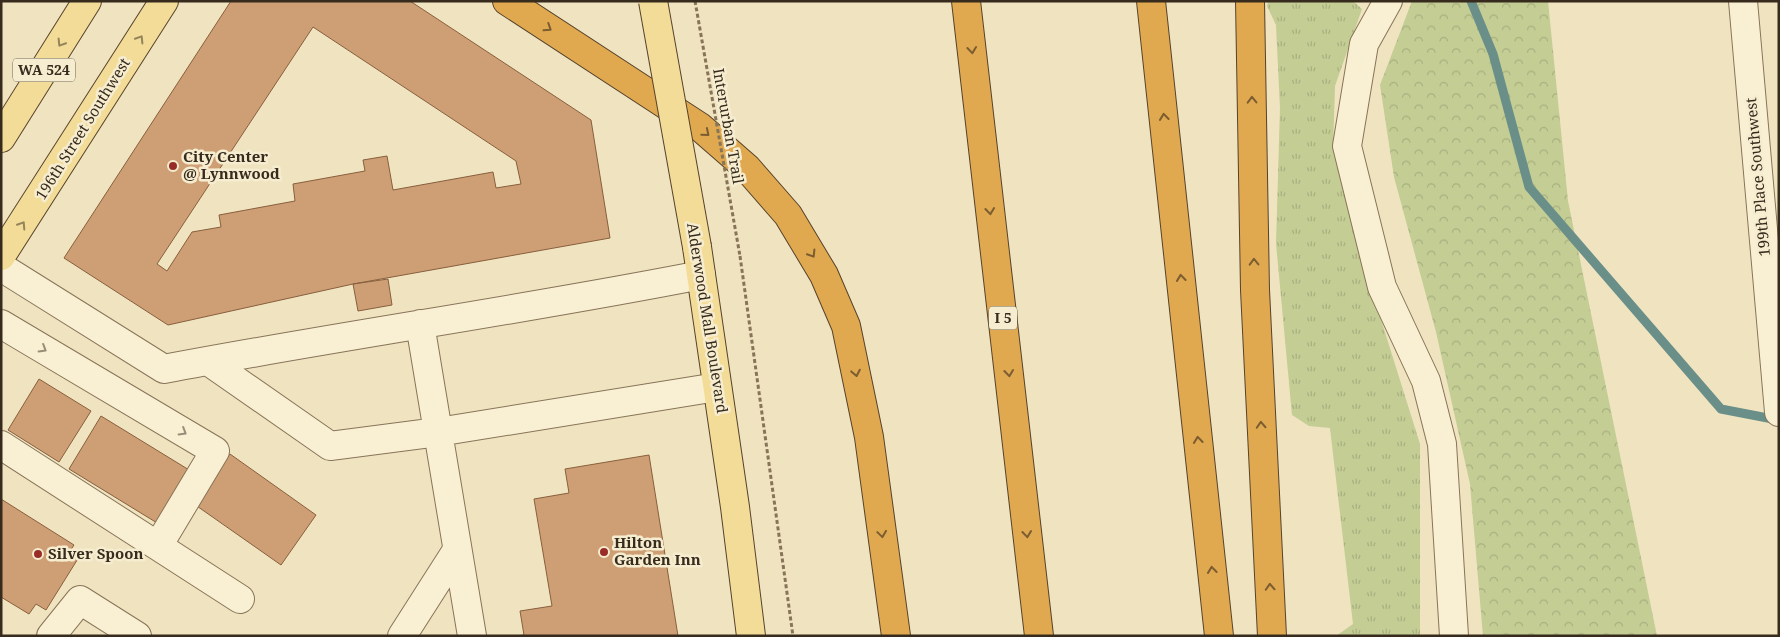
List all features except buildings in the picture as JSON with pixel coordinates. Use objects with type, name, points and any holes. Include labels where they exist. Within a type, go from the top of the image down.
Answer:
[{"type":"highway","points":[[508,1],[700,127],[747,168],[788,215],[824,275],[846,326],[869,438],[896,636]]},
{"type":"highway","name":"I 5","points":[[966,1],[1039,636]]},
{"type":"highway","points":[[1151,1],[1219,636]]},
{"type":"highway","points":[[1250,1],[1254,290],[1272,636]]},
{"type":"main road","name":"WA 524","points":[[1,138],[87,1]]},
{"type":"main road","name":"196th Street Southwest","points":[[1,256],[164,1]]},
{"type":"main road","name":"Alderwood Mall Boulevard","points":[[653,1],[697,247],[751,636]]},
{"type":"street","points":[[1388,1],[1364,44],[1347,146],[1382,287],[1426,381],[1442,444],[1454,636]]},
{"type":"street","name":"199th Place Southwest","points":[[1742,1],[1779,412]]},
{"type":"street","points":[[1,268],[164,369],[621,291],[701,275]]},
{"type":"street","points":[[1,324],[215,451],[158,546]]},
{"type":"street","points":[[420,324],[472,636]]},
{"type":"street","points":[[208,361],[330,446],[438,432],[717,387]]},
{"type":"street","points":[[1,445],[240,599]]},
{"type":"street","points":[[402,636],[457,550]]},
{"type":"street","points":[[51,636],[80,600],[137,636]]},
{"type":"path","name":"Interurban Trail","points":[[694,1],[740,256],[793,636]]},
{"type":"green space","points":[[1268,1],[1353,1],[1362,9],[1335,86],[1333,149],[1357,243],[1420,444],[1420,636],[1336,636],[1353,624],[1330,428],[1309,426],[1292,415],[1276,243],[1280,108],[1276,25],[1267,6]]},
{"type":"green space","points":[[1412,1],[1548,1],[1568,201],[1657,636],[1483,636],[1470,484],[1436,332],[1394,177],[1380,85]]},
{"type":"waterway","points":[[1471,1],[1493,54],[1529,187],[1721,409],[1778,420]]},
{"type":"place","name":"City Center @ Lynnwood","points":[[173,166]]},
{"type":"place","name":"Hilton Garden Inn","points":[[604,552]]},
{"type":"place","name":"Silver Spoon","points":[[38,554]]}]
